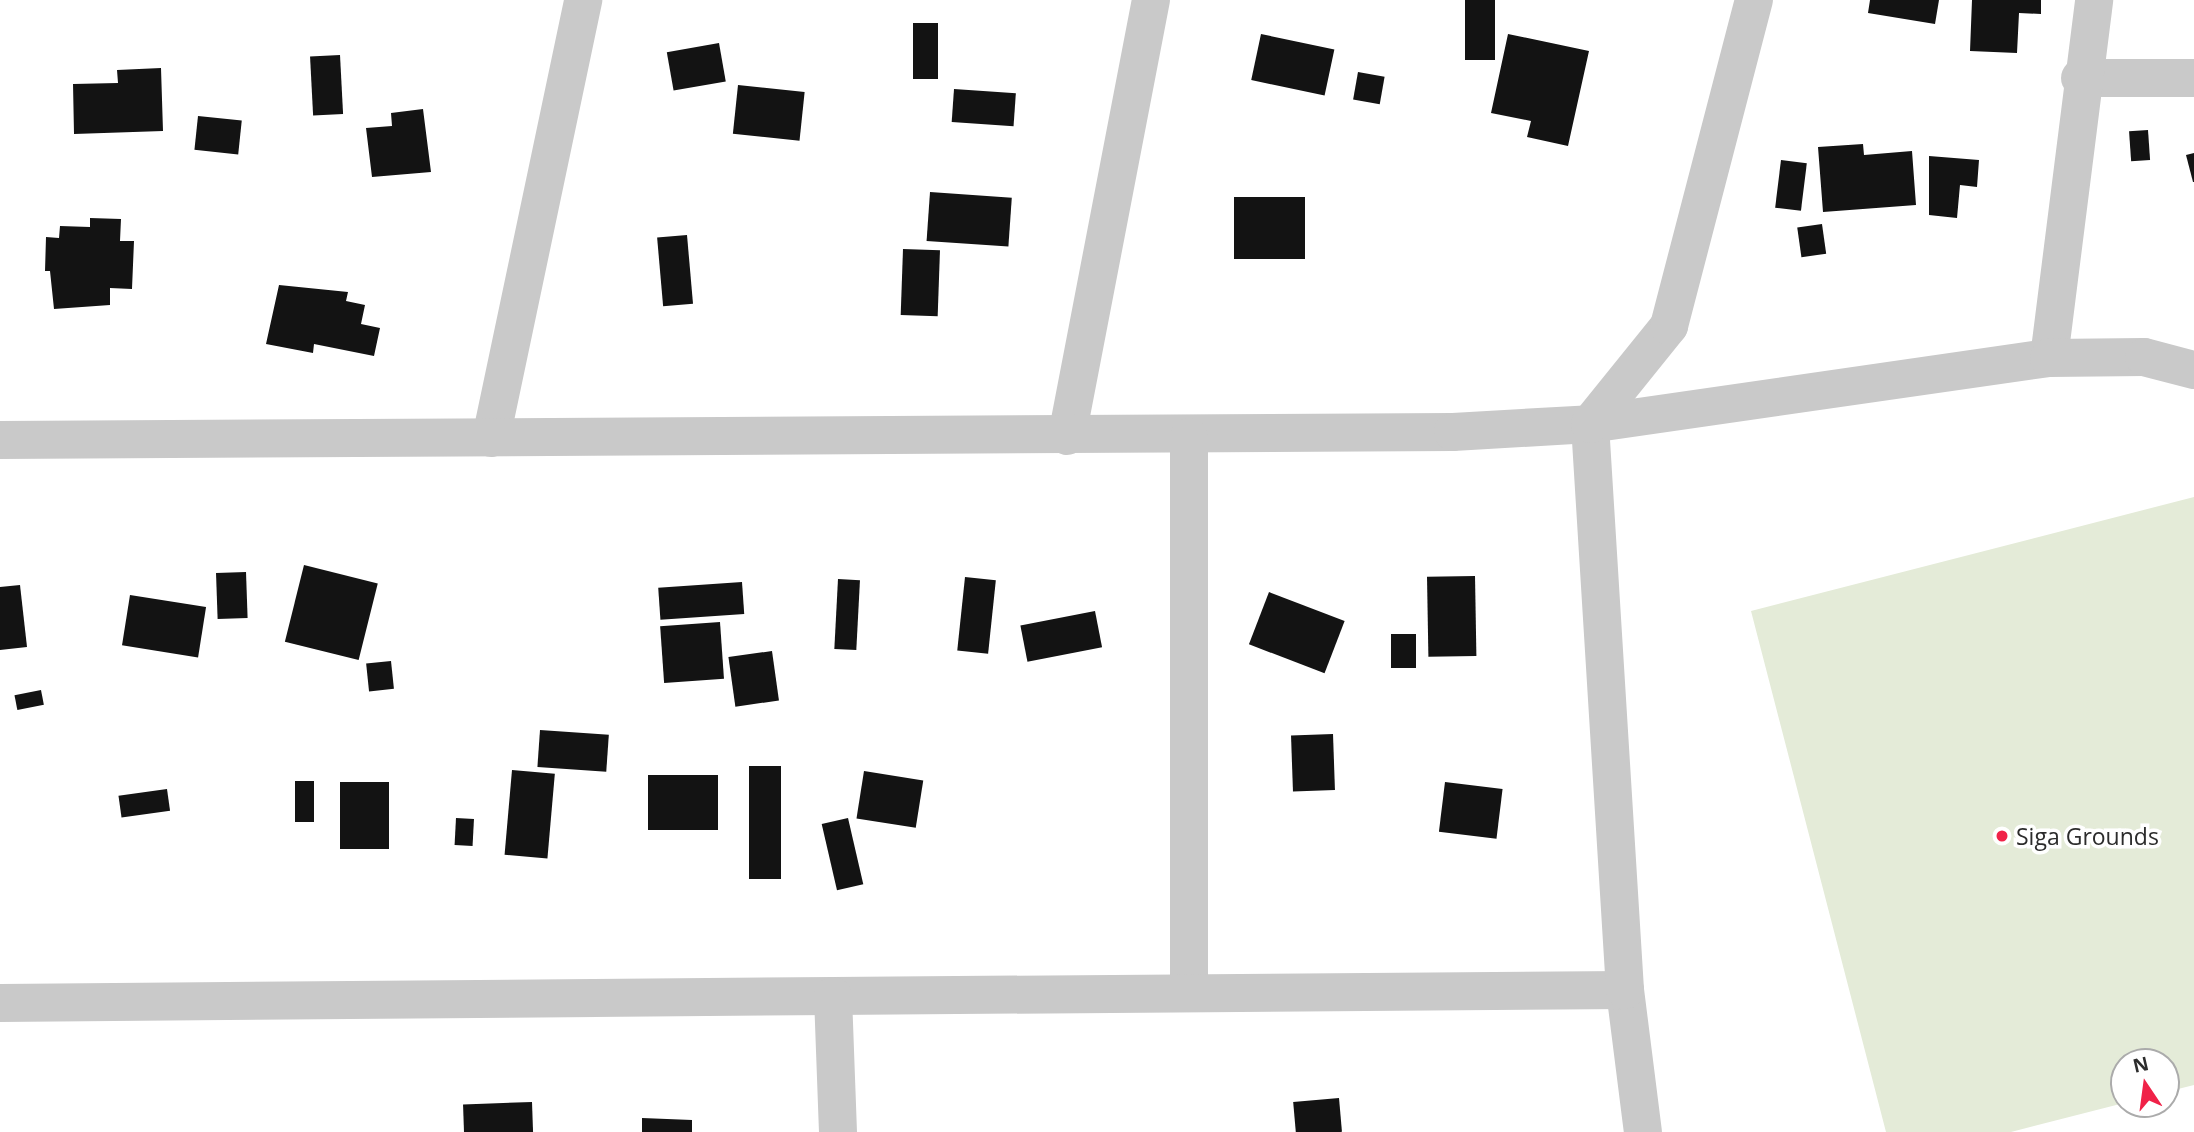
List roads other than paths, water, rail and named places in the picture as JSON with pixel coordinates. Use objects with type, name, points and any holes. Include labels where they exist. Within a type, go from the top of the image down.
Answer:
[{"type":"street","points":[[491,438],[583,0]]},
{"type":"street","points":[[1067,436],[1151,0]]},
{"type":"street","points":[[1643,1132],[1625,990],[1590,424],[1668,327],[1754,0]]},
{"type":"street","points":[[2049,358],[2080,78],[2094,0]]},
{"type":"street","points":[[2080,78],[2194,78]]},
{"type":"street","points":[[0,440],[1189,436],[1590,424],[2049,358],[2144,357],[2194,370]]},
{"type":"street","points":[[1189,436],[1189,993]]},
{"type":"street","points":[[0,1003],[1625,990]]},
{"type":"street","points":[[833,996],[838,1132]]},
{"type":"place","name":"Siga Grounds","points":[[2002,836]]}]
